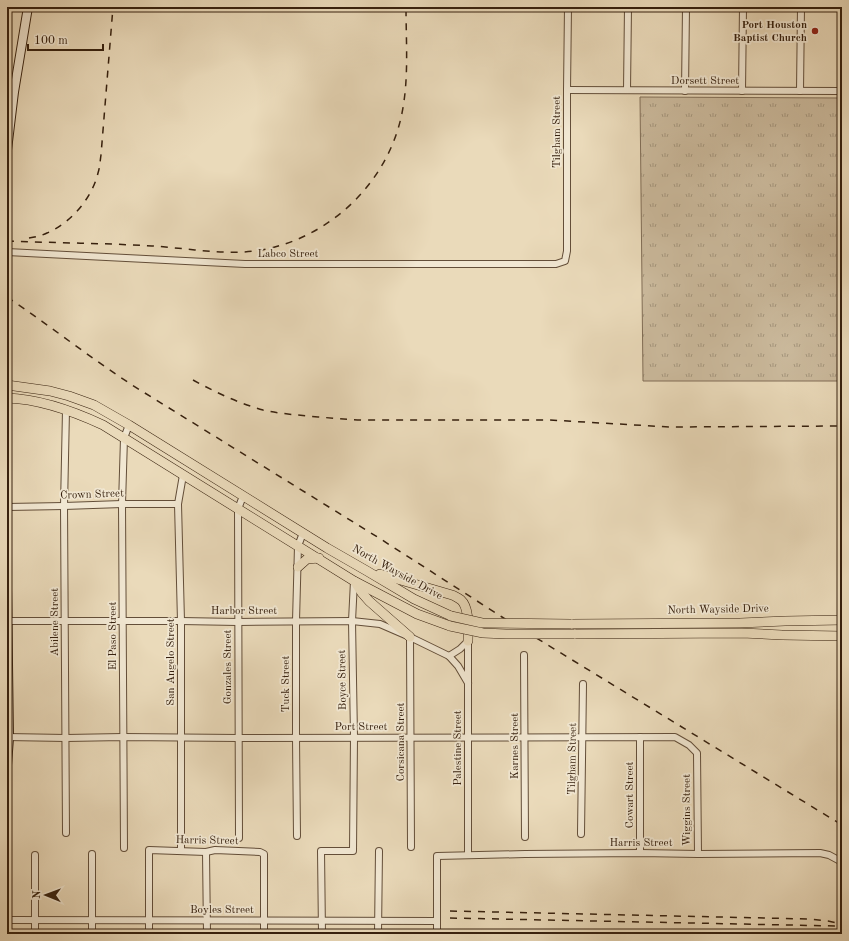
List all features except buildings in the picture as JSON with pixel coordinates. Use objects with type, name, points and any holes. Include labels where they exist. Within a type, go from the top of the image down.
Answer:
[{"type":"main road","name":"North Wayside Drive","points":[[7,385],[50,391],[94,405],[129,425],[327,548],[414,599],[451,616],[502,624],[740,623],[842,620]]},
{"type":"main road","name":"North Wayside Drive","points":[[7,398],[42,403],[86,417],[103,425],[354,581],[417,614],[450,626],[483,632],[506,634],[742,634],[842,636]]},
{"type":"main road","points":[[298,567],[307,559],[319,558]]},
{"type":"main road","points":[[367,571],[452,595],[461,600],[466,606],[468,641]]},
{"type":"main road","points":[[354,581],[369,601],[410,637]]},
{"type":"street","points":[[7,150],[11,92],[28,7]]},
{"type":"street","name":"Tilgham Street","points":[[566,257],[568,7]]},
{"type":"street","points":[[627,90],[628,7]]},
{"type":"street","points":[[685,91],[686,7]]},
{"type":"street","points":[[742,91],[743,7]]},
{"type":"street","points":[[800,91],[801,7]]},
{"type":"street","name":"Dorsett Street","points":[[567,90],[842,91]]},
{"type":"street","name":"Labco Street","points":[[7,252],[245,264],[556,264],[564,261],[566,257]]},
{"type":"street","name":"Abilene Street","points":[[66,410],[64,506],[66,833]]},
{"type":"street","name":"El Paso Street","points":[[124,848],[122,504],[124,438],[129,425]]},
{"type":"street","name":"San Angelo Street","points":[[181,850],[181,621],[178,504],[183,475]]},
{"type":"street","name":"Gonzales Street","points":[[238,838],[238,509],[243,496]]},
{"type":"street","name":"Crown Street","points":[[7,507],[178,504]]},
{"type":"street","name":"Tuck Street","points":[[297,836],[296,621],[298,546],[303,533]]},
{"type":"street","name":"Boyce Street","points":[[322,921],[321,850],[353,851],[354,737],[352,621],[354,581]]},
{"type":"street","points":[[7,590],[7,765]]},
{"type":"street","name":"Harbor Street","points":[[7,621],[352,621],[380,624],[449,656]]},
{"type":"street","name":"Corsicana Street","points":[[410,637],[411,847]]},
{"type":"street","points":[[468,641],[460,649],[449,656],[458,666],[468,683]]},
{"type":"street","name":"Palestine Street","points":[[468,641],[468,855]]},
{"type":"street","name":"Karnes Street","points":[[524,655],[525,837]]},
{"type":"street","name":"Tilgham Street","points":[[582,834],[583,684]]},
{"type":"street","name":"Cowart Street","points":[[640,737],[640,853]]},
{"type":"street","name":"Port Street","points":[[8,738],[675,737],[688,744],[697,753],[697,766]]},
{"type":"street","name":"Wiggins Street","points":[[697,766],[698,854]]},
{"type":"street","name":"Harris Street","points":[[149,920],[150,850],[206,852],[215,850],[260,852],[264,854],[264,920]]},
{"type":"street","points":[[378,934],[379,851]]},
{"type":"street","points":[[206,852],[207,934]]},
{"type":"street","name":"Harris Street","points":[[437,921],[437,856],[640,853],[820,854],[829,855],[842,862]]},
{"type":"street","points":[[92,854],[92,934]]},
{"type":"street","points":[[35,855],[35,934]]},
{"type":"street","name":"Boyles Street","points":[[7,920],[437,921]]},
{"type":"street","points":[[149,920],[149,934]]},
{"type":"street","points":[[264,920],[264,934]]},
{"type":"street","points":[[322,921],[322,934]]},
{"type":"street","points":[[437,921],[437,934]]},
{"type":"green space","points":[[640,97],[842,98],[842,381],[643,381]]},
{"type":"railway","points":[[29,238],[45,234],[64,223],[86,200],[95,182],[101,155],[113,7]]},
{"type":"railway","points":[[7,241],[134,245],[216,252],[242,252],[255,251],[281,245],[306,235],[329,222],[350,205],[368,185],[383,163],[395,139],[402,113],[406,87],[406,7]]},
{"type":"railway","points":[[7,297],[140,390],[379,538],[502,617],[842,825]]},
{"type":"railway","points":[[193,380],[227,397],[263,410],[346,419],[550,420],[669,427],[842,426]]},
{"type":"railway","points":[[450,911],[809,919],[842,924]]},
{"type":"railway","points":[[450,918],[836,926]]},
{"type":"place","name":"Port Houston Baptist Church","points":[[815,31]]}]
